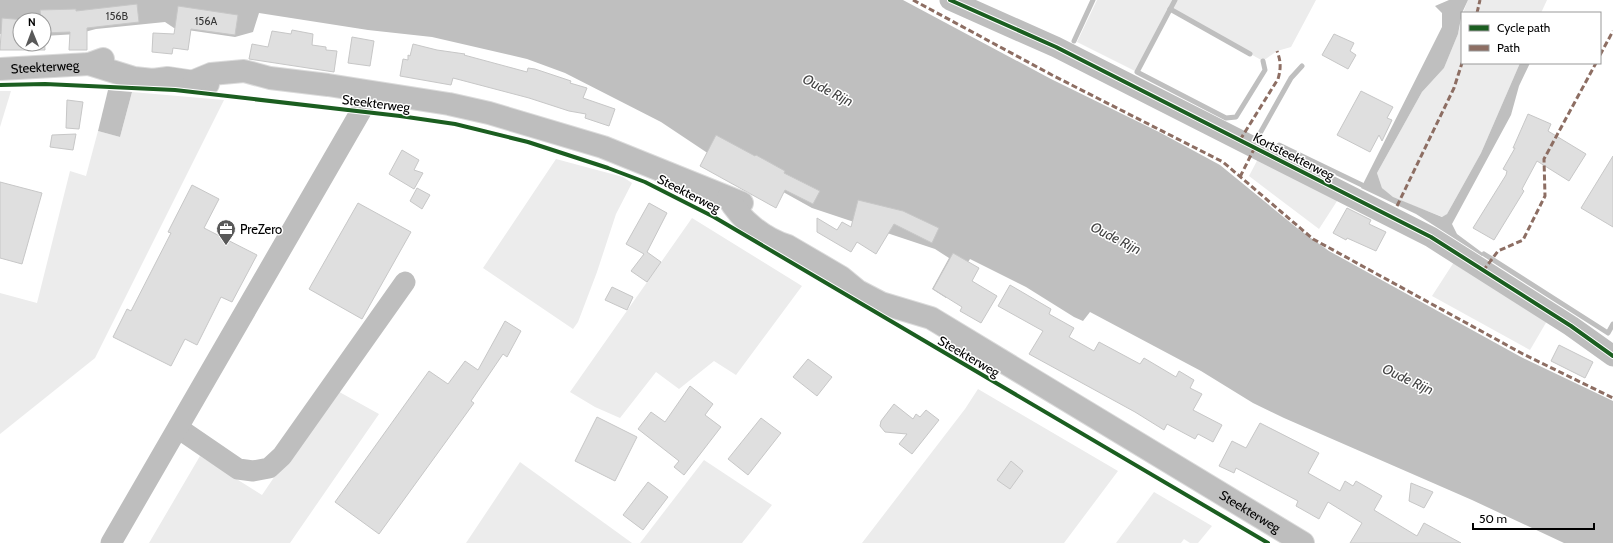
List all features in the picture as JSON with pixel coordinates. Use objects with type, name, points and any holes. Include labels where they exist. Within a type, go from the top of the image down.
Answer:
[{"type":"main road","name":"Steekterweg","points":[[0,69],[89,64],[134,78],[153,80],[168,78],[194,81],[211,74],[244,71],[270,78],[328,85],[449,104],[489,113],[603,148],[728,198],[735,210],[757,230],[779,243],[788,246],[841,277],[862,281],[894,291],[918,304],[931,318],[1303,543]]},
{"type":"street","name":"Kortsteekterweg","points":[[950,0],[1056,47],[1418,230],[1571,326],[1613,356]]},
{"type":"street","points":[[111,543],[361,111],[368,92]]},
{"type":"street","points":[[178,428],[238,469],[253,471],[269,468],[282,456],[405,282]]},
{"type":"shaded area","points":[[1097,0],[1316,0],[1291,47],[1277,51],[1263,61],[1170,9],[1137,72],[1077,42]]},
{"type":"shaded area","points":[[1468,0],[1547,0],[1541,12],[1463,12]]},
{"type":"shaded area","points":[[1461,21],[1461,64],[1520,64],[1481,153],[1447,214],[1443,217],[1393,198],[1382,188],[1377,173],[1422,92],[1444,68],[1458,34]]},
{"type":"shaded area","points":[[0,91],[11,91],[0,127]]},
{"type":"shaded area","points":[[132,92],[224,100],[95,358],[0,434],[0,293],[37,303],[70,171],[86,176],[98,131],[120,137]]},
{"type":"shaded area","points":[[1259,157],[1339,198],[1319,229],[1249,176]]},
{"type":"shaded area","points":[[556,159],[623,177],[632,183],[616,214],[597,272],[578,322],[573,329],[483,268]]},
{"type":"shaded area","points":[[692,218],[802,286],[736,375],[714,361],[679,389],[656,372],[620,418],[595,407],[570,392]]},
{"type":"shaded area","points":[[1454,262],[1547,321],[1530,350],[1432,296]]},
{"type":"shaded area","points":[[334,389],[379,414],[290,543],[149,543],[200,456],[262,495]]},
{"type":"shaded area","points":[[978,389],[1118,471],[1064,543],[862,543],[965,409]]},
{"type":"shaded area","points":[[704,460],[772,505],[742,543],[640,543]]},
{"type":"shaded area","points":[[520,462],[632,543],[466,543]]},
{"type":"shaded area","points":[[1154,492],[1212,526],[1198,543],[1190,543],[1184,539],[1181,543],[1116,543]]},
{"type":"water","name":"Oude Rijn","points":[[0,0],[903,0],[1051,79],[1159,132],[1220,165],[1297,228],[1329,251],[1521,357],[1613,401],[1613,543],[1564,543],[1472,500],[1284,418],[1253,403],[1201,371],[1090,312],[1083,321],[1026,287],[970,259],[946,298],[932,289],[949,258],[935,249],[812,208],[706,152],[661,122],[565,73],[527,59],[432,37],[368,30],[259,13],[253,32],[235,37],[174,28],[165,22],[96,29],[77,34],[52,36],[52,12],[12,12],[12,35],[0,34]]},
{"type":"water","points":[[1449,0],[1468,0],[1462,12],[1461,12],[1458,34],[1444,68],[1422,92],[1377,173],[1382,188],[1393,197],[1442,217],[1447,214],[1481,153],[1520,64],[1530,64],[1519,86],[1511,115],[1452,224],[1457,234],[1484,254],[1482,256],[1416,214],[1361,188],[1442,27],[1442,13],[1435,6]]},
{"type":"water","points":[[108,90],[132,92],[120,137],[98,131]]},
{"type":"building","points":[[137,4],[139,22],[87,28],[87,50],[69,50],[70,32],[52,33],[52,12],[40,12],[40,10],[76,9],[76,11]]},
{"type":"building","points":[[178,6],[238,15],[235,35],[191,29],[188,50],[173,48],[172,54],[152,52],[153,33],[174,34]]},
{"type":"building","points":[[2,18],[12,19],[12,50],[0,50]]},
{"type":"building","points":[[292,30],[313,34],[312,45],[326,47],[326,50],[337,51],[334,72],[249,59],[252,44],[268,47],[272,31],[291,34]]},
{"type":"building","points":[[1334,34],[1354,43],[1350,51],[1356,55],[1348,69],[1322,55]]},
{"type":"building","points":[[352,37],[374,41],[370,66],[348,63]]},
{"type":"building","points":[[413,44],[437,50],[465,54],[464,55],[527,72],[528,68],[535,69],[571,81],[570,83],[587,88],[583,98],[615,109],[609,126],[585,118],[586,114],[569,111],[529,98],[453,78],[451,85],[400,76],[403,59],[408,60],[408,55],[410,56]]},
{"type":"building","points":[[1361,91],[1393,107],[1387,118],[1392,120],[1382,141],[1379,135],[1370,152],[1337,135]]},
{"type":"building","points":[[67,100],[83,102],[79,129],[66,128]]},
{"type":"building","points":[[1528,114],[1551,124],[1548,131],[1586,154],[1569,181],[1537,161],[1522,189],[1524,191],[1494,240],[1473,228],[1506,175],[1507,171],[1503,169],[1515,148],[1513,148]]},
{"type":"building","points":[[76,134],[73,150],[50,147],[52,135]]},
{"type":"building","points":[[716,135],[755,156],[756,155],[785,171],[784,173],[820,191],[813,204],[785,190],[776,208],[700,166]]},
{"type":"building","points":[[402,150],[419,160],[414,170],[423,173],[414,189],[389,174]]},
{"type":"building","points":[[1613,156],[1613,227],[1581,208]]},
{"type":"building","points":[[0,182],[42,193],[22,264],[0,258]]},
{"type":"building","points":[[192,185],[219,199],[204,228],[257,255],[232,302],[221,297],[197,345],[185,339],[171,366],[113,337],[127,309],[131,311],[171,233],[168,232]]},
{"type":"building","points":[[417,188],[430,195],[422,209],[410,201]]},
{"type":"building","points":[[858,200],[903,211],[939,228],[932,243],[894,224],[876,254],[857,242],[851,252],[817,232],[817,218],[837,230],[842,222],[851,227]]},
{"type":"building","points":[[358,203],[411,232],[362,319],[309,289]]},
{"type":"building","points":[[649,203],[667,213],[647,252],[661,262],[647,282],[631,271],[644,254],[626,244]]},
{"type":"building","points":[[1347,208],[1371,220],[1369,224],[1386,232],[1376,251],[1347,238],[1346,240],[1333,233]]},
{"type":"building","points":[[953,253],[979,268],[972,281],[997,296],[981,323],[960,311],[962,307],[933,289]]},
{"type":"building","points":[[1010,285],[1051,309],[1049,314],[1074,328],[1069,337],[1094,351],[1099,342],[1140,364],[1144,358],[1176,377],[1179,371],[1194,380],[1190,388],[1202,394],[1193,410],[1222,425],[1213,442],[1198,434],[1195,439],[1167,424],[1164,430],[1135,412],[1029,354],[1043,331],[998,306]]},
{"type":"building","points":[[612,287],[633,297],[627,310],[605,300]]},
{"type":"building","points":[[505,321],[521,331],[507,357],[503,354],[471,401],[474,403],[379,534],[335,502],[429,371],[448,384],[465,361],[478,370]]},
{"type":"building","points":[[1559,345],[1593,362],[1585,378],[1551,361]]},
{"type":"building","points":[[808,359],[832,377],[817,396],[793,377]]},
{"type":"building","points":[[690,386],[713,404],[705,415],[721,427],[684,475],[674,467],[679,461],[638,429],[651,412],[665,422]]},
{"type":"building","points":[[894,404],[913,419],[916,414],[920,417],[926,410],[939,420],[912,454],[899,444],[907,434],[885,432],[880,426],[881,421]]},
{"type":"building","points":[[597,417],[637,437],[615,481],[575,461]]},
{"type":"building","points":[[761,418],[781,433],[748,475],[728,459]]},
{"type":"building","points":[[1260,423],[1319,453],[1308,473],[1340,491],[1345,481],[1353,486],[1356,481],[1382,496],[1374,510],[1417,536],[1424,523],[1461,543],[1350,543],[1362,523],[1328,502],[1319,519],[1296,506],[1298,501],[1236,468],[1234,473],[1219,466],[1232,441],[1246,448]]},
{"type":"building","points":[[1011,461],[1023,471],[1010,489],[997,480]]},
{"type":"building","points":[[648,482],[668,497],[643,530],[623,515]]},
{"type":"building","points":[[1411,483],[1433,492],[1424,508],[1409,501]]},
{"type":"waterway","points":[[1074,41],[1093,0]]},
{"type":"waterway","points":[[1175,0],[1137,72],[1226,118],[1236,117],[1265,70],[1263,61]]},
{"type":"waterway","points":[[1170,9],[1250,54]]},
{"type":"waterway","points":[[1259,135],[1291,78],[1302,66]]},
{"type":"waterway","points":[[1279,145],[1362,185]]},
{"type":"waterway","points":[[1484,254],[1608,333],[1613,324]]},
{"type":"marked path","points":[[913,0],[1052,75],[1223,162],[1313,239],[1523,354],[1613,398]]},
{"type":"marked path","points":[[1477,12],[1480,0]]},
{"type":"marked path","points":[[1601,53],[1613,31]]},
{"type":"marked path","points":[[1240,140],[1278,79],[1280,65],[1277,51]]},
{"type":"marked path","points":[[1397,206],[1454,88],[1462,64]]},
{"type":"marked path","points":[[1483,271],[1498,251],[1523,240],[1545,196],[1544,159],[1595,64]]},
{"type":"marked path","points":[[1240,177],[1255,147]]},
{"type":"cycle path","points":[[950,0],[1056,47],[1431,237],[1571,326],[1613,356]]},
{"type":"cycle path","points":[[0,85],[45,84],[175,90],[400,116],[455,124],[528,142],[608,168],[645,182],[714,217],[1268,543]]},
{"type":"place","name":"PreZero","points":[[226,246]]}]
